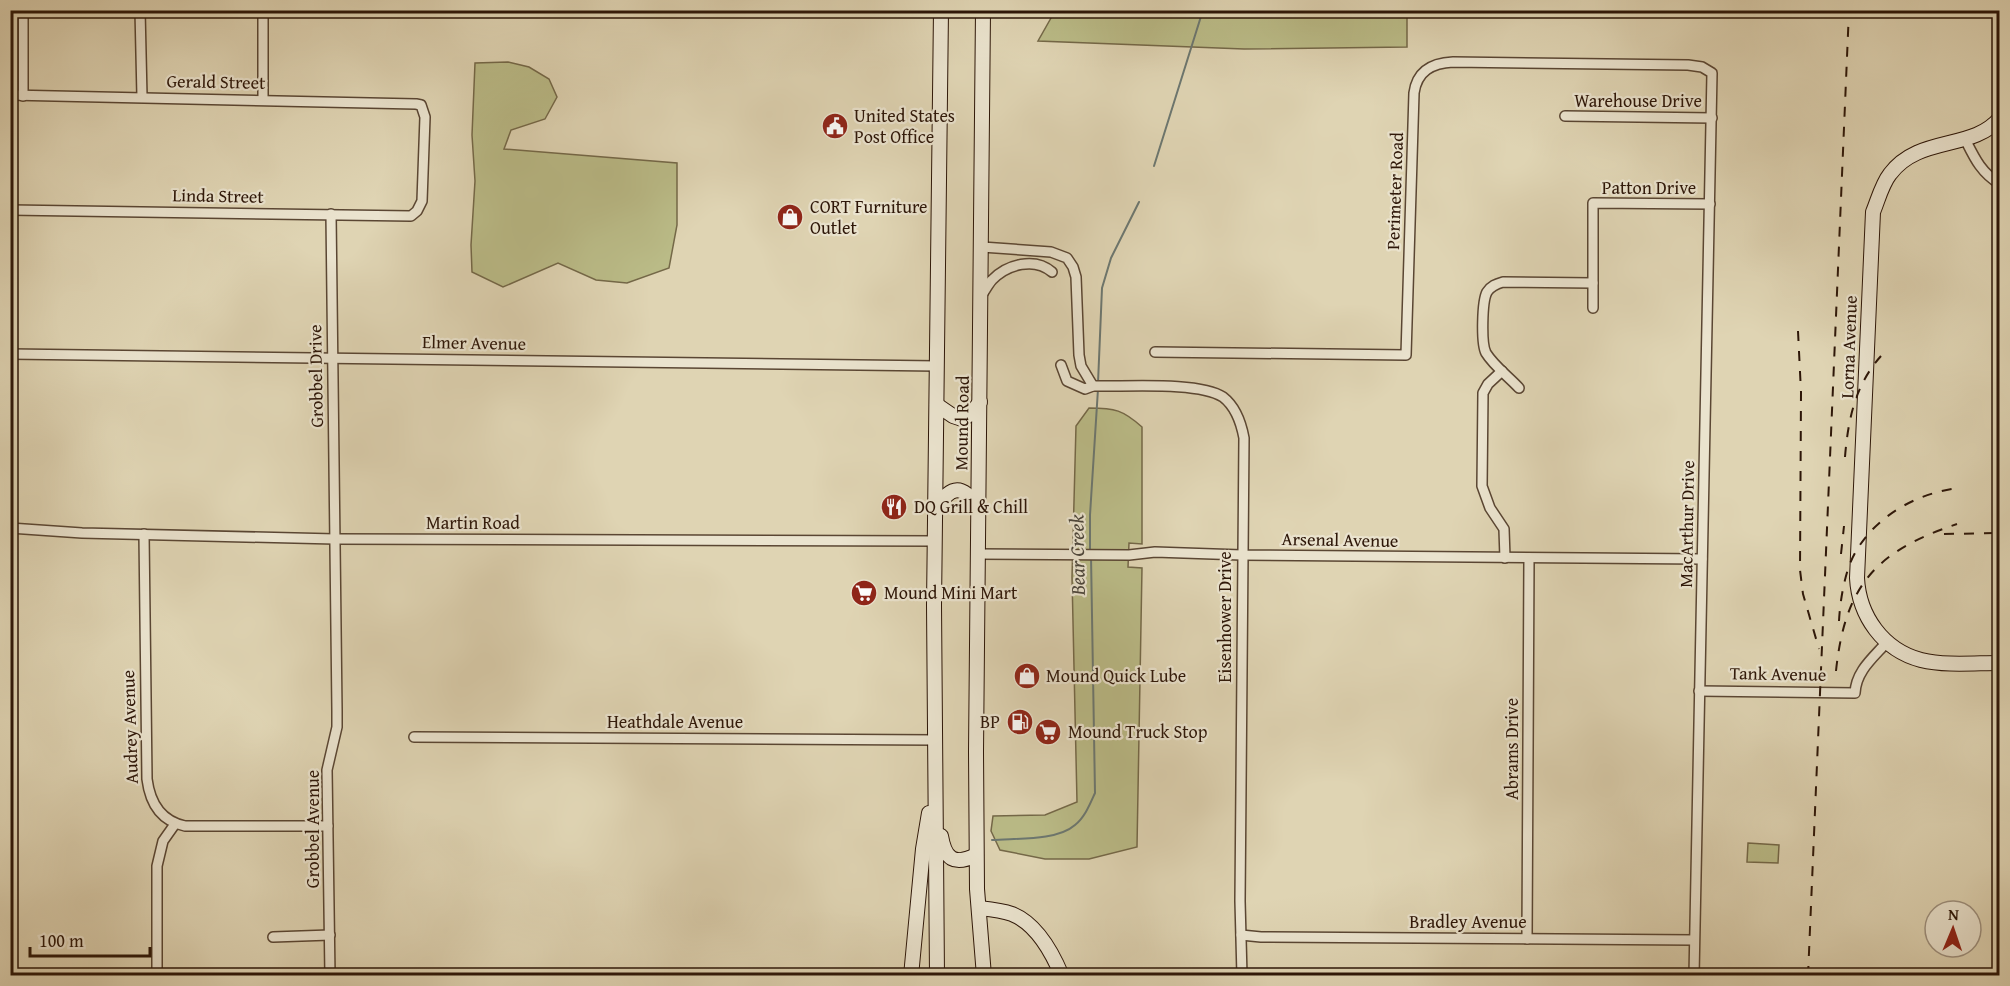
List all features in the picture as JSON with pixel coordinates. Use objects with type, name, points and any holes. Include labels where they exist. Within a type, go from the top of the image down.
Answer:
[{"type":"main road","name":"Mound Road","points":[[937,975],[935,740],[940,10]]},
{"type":"main road","name":"Mound Road","points":[[983,10],[976,855],[984,975]]},
{"type":"main road","name":"Lorna Avenue","points":[[1887,642],[1865,615],[1857,579],[1873,212],[1889,174],[1905,160],[1920,150],[1965,139],[1982,132],[2000,118]]},
{"type":"main road","points":[[937,405],[962,419],[971,414],[980,402]]},
{"type":"main road","points":[[936,508],[945,494],[956,490],[964,492],[979,507]]},
{"type":"main road","points":[[1887,642],[1908,656],[1921,660],[1948,663],[2000,663]]},
{"type":"main road","name":"Mound Road","points":[[911,975],[923,849],[935,778]]},
{"type":"main road","points":[[936,804],[943,848],[949,857],[964,861],[976,855]]},
{"type":"main road","points":[[979,908],[1007,912],[1027,924],[1049,950],[1062,975]]},
{"type":"street","points":[[23,10],[23,96]]},
{"type":"street","points":[[140,10],[142,97]]},
{"type":"street","points":[[263,10],[263,100]]},
{"type":"street","name":"Perimeter Road","points":[[1155,352],[1406,355],[1414,93],[1420,75],[1430,67],[1453,62],[1688,65],[1702,67],[1712,73]]},
{"type":"street","name":"MacArthur Drive","points":[[1694,975],[1712,73]]},
{"type":"street","name":"Gerald Street","points":[[10,95],[421,105],[425,117],[420,207]]},
{"type":"street","name":"Warehouse Drive","points":[[1565,117],[1712,118]]},
{"type":"street","points":[[1965,139],[1974,159],[1983,171],[2000,184]]},
{"type":"street","name":"Patton Drive","points":[[1593,309],[1593,203],[1710,204]]},
{"type":"street","name":"Linda Street","points":[[10,210],[392,214],[402,217],[411,216],[420,207]]},
{"type":"street","name":"Grobbel Drive","points":[[331,214],[334,539]]},
{"type":"street","points":[[982,247],[1051,252],[1062,255],[1070,262],[1076,277],[1079,356],[1081,366],[1093,386]]},
{"type":"street","points":[[981,296],[992,280],[1007,269],[1027,263],[1036,264],[1052,272]]},
{"type":"street","points":[[1519,388],[1489,356],[1484,346],[1484,299],[1490,288],[1499,283],[1508,282],[1593,283]]},
{"type":"street","name":"Elmer Avenue","points":[[10,354],[937,366]]},
{"type":"street","name":"Eisenhower Drive","points":[[1061,365],[1064,377],[1072,384],[1085,389],[1093,386],[1205,390],[1222,397],[1234,409],[1240,421],[1244,438],[1242,975]]},
{"type":"street","points":[[1502,370],[1488,384],[1483,393],[1482,474],[1487,502],[1504,528],[1505,558]]},
{"type":"street","name":"Martin Road","points":[[10,528],[334,539],[936,541]]},
{"type":"street","name":"Audrey Avenue","points":[[144,534],[148,791],[155,807],[164,818],[175,824]]},
{"type":"street","name":"Grobbel Avenue","points":[[330,975],[327,771],[337,727],[334,539]]},
{"type":"street","name":"Arsenal Avenue","points":[[978,554],[1095,555],[1155,552],[1242,555],[1702,559]]},
{"type":"street","name":"Abrams Drive","points":[[1527,939],[1530,558]]},
{"type":"street","name":"Tank Avenue","points":[[1699,691],[1856,693],[1857,679],[1863,669],[1887,642]]},
{"type":"street","name":"Heathdale Avenue","points":[[414,737],[935,740]]},
{"type":"street","points":[[157,975],[157,866],[163,840],[175,824],[217,828],[328,826]]},
{"type":"street","points":[[273,937],[330,935]]},
{"type":"street","name":"Bradley Avenue","points":[[1241,935],[1694,940]]},
{"type":"green space","points":[[1055,11],[1407,11],[1407,47],[1244,49],[1038,41]]},
{"type":"green space","points":[[508,62],[529,67],[549,79],[557,97],[545,119],[511,130],[504,149],[677,163],[677,225],[669,268],[627,283],[596,280],[558,263],[503,287],[472,272],[471,245],[475,181],[472,135],[475,63]]},
{"type":"green space","points":[[1089,408],[1118,411],[1142,427],[1142,544],[1129,543],[1128,567],[1142,568],[1137,847],[1089,859],[1045,859],[1000,850],[991,831],[993,816],[1045,815],[1077,802],[1072,577],[1076,426]]},
{"type":"green space","points":[[1748,843],[1779,845],[1778,863],[1747,862]]},
{"type":"waterway","name":"Bear Creek","points":[[1154,166],[1203,10]]},
{"type":"waterway","name":"Bear Creek","points":[[1098,383],[1102,288],[1111,258],[1139,202]]},
{"type":"waterway","name":"Bear Creek","points":[[1090,551],[1098,389]]},
{"type":"waterway","name":"Bear Creek","points":[[992,840],[1036,838],[1067,830],[1082,818],[1095,793],[1091,556]]},
{"type":"railway","points":[[1808,976],[1849,10]]},
{"type":"railway","points":[[1798,331],[1801,392],[1800,570],[1803,594],[1819,649]]},
{"type":"railway","points":[[1845,457],[1854,404],[1865,379],[1881,356]]},
{"type":"railway","points":[[1839,621],[1842,594],[1849,566],[1866,537],[1890,514],[1904,505],[1952,489]]},
{"type":"railway","points":[[1836,671],[1840,641],[1847,616],[1857,594],[1870,575],[1885,560],[1905,546],[1957,524]]},
{"type":"railway","points":[[1841,554],[1844,526]]},
{"type":"railway","points":[[1944,534],[2000,533]]},
{"type":"place","name":"United States Post Office","points":[[835,126]]},
{"type":"place","name":"CORT Furniture Outlet","points":[[790,217]]},
{"type":"place","name":"DQ Grill & Chill","points":[[894,507]]},
{"type":"place","name":"Mound Mini Mart","points":[[864,593]]},
{"type":"place","name":"Mound Quick Lube","points":[[1027,676]]},
{"type":"place","name":"BP","points":[[1020,722]]},
{"type":"place","name":"Mound Truck Stop","points":[[1048,732]]}]
